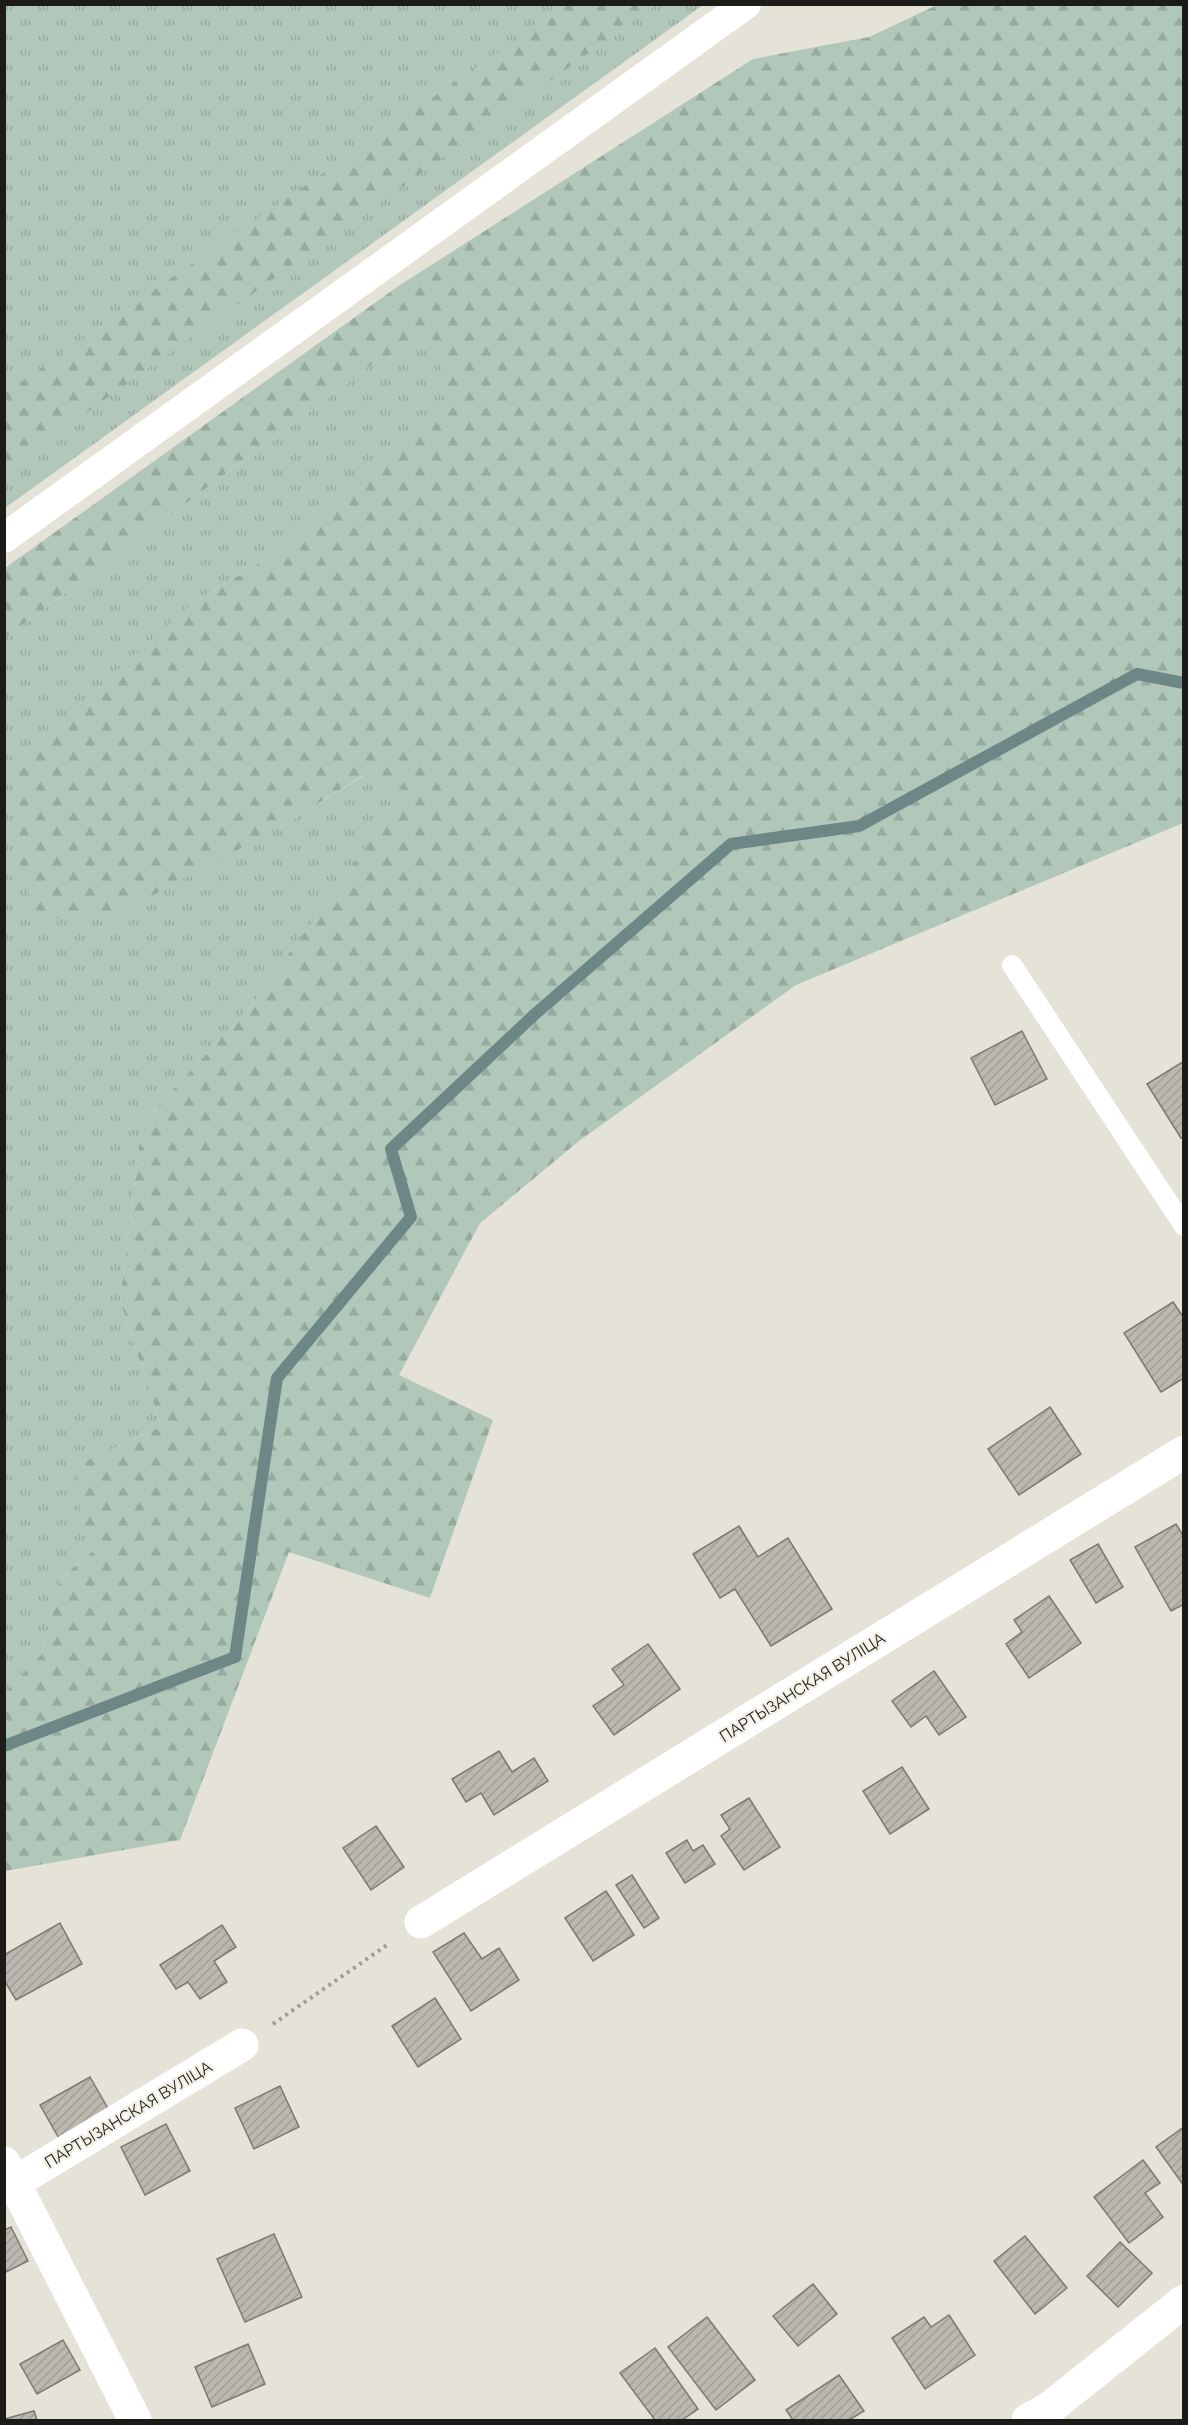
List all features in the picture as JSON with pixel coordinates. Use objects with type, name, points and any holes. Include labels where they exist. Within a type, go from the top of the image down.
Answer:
[{"type":"street","points":[[4,538],[746,4]]},
{"type":"street","name":"ПАРТЫЗАНСКАЯ ВУЛІЦА","points":[[421,1922],[1184,1452]]},
{"type":"street","name":"ПАРТЫЗАНСКАЯ ВУЛІЦА","points":[[9,2173],[243,2045]]},
{"type":"street","points":[[9,2173],[135,2421]]},
{"type":"street","points":[[1045,2416],[1184,2301]]},
{"type":"lane","points":[[1012,965],[1184,1226]]},
{"type":"path","points":[[243,2045],[421,1922]]},
{"type":"green space","points":[[5,5],[703,5],[5,508]]},
{"type":"green space","points":[[562,5],[656,5],[5,471],[5,393],[526,33]]},
{"type":"green space","points":[[937,5],[1183,5],[1183,823],[796,985],[579,1141],[480,1223],[399,1375],[493,1420],[430,1598],[289,1552],[180,1840],[5,1871],[5,1692],[41,1655],[62,1577],[99,1546],[80,1521],[78,1464],[161,1427],[120,1300],[142,1123],[251,1006],[407,791],[364,775],[282,826],[112,917],[36,919],[15,846],[15,763],[191,604],[297,541],[449,399],[433,340],[380,359],[5,638],[5,568],[397,287],[753,59],[869,37]]},
{"type":"green space","points":[[433,340],[450,399],[297,541],[191,604],[282,826],[365,775],[408,791],[251,1006],[142,1123],[120,1300],[161,1427],[78,1464],[99,1546],[62,1577],[41,1655],[5,1692],[5,638],[380,359]]},
{"type":"building","points":[[1022,1031],[1047,1079],[995,1105],[971,1058]]},
{"type":"building","points":[[1184,1061],[1184,1137],[1181,1138],[1147,1084]]},
{"type":"building","points":[[1173,1302],[1184,1318],[1184,1378],[1161,1392],[1124,1333]]},
{"type":"building","points":[[1050,1407],[1081,1454],[1019,1495],[988,1449]]},
{"type":"building","points":[[1176,1524],[1184,1537],[1184,1604],[1171,1611],[1135,1547]]},
{"type":"building","points":[[739,1526],[758,1557],[788,1538],[832,1609],[771,1646],[735,1589],[720,1598],[693,1554]]},
{"type":"building","points":[[1098,1544],[1123,1587],[1096,1603],[1070,1560]]},
{"type":"building","points":[[1049,1596],[1081,1643],[1029,1678],[1006,1644],[1022,1632],[1014,1620]]},
{"type":"building","points":[[648,1644],[680,1689],[614,1735],[593,1706],[624,1685],[612,1669]]},
{"type":"building","points":[[934,1671],[966,1717],[939,1735],[926,1716],[911,1727],[892,1701]]},
{"type":"building","points":[[499,1751],[512,1772],[534,1758],[548,1781],[494,1815],[481,1793],[466,1802],[452,1779]]},
{"type":"building","points":[[902,1767],[929,1809],[890,1834],[863,1791]]},
{"type":"building","points":[[749,1798],[780,1847],[744,1870],[721,1836],[730,1829],[721,1815]]},
{"type":"building","points":[[376,1826],[404,1867],[371,1890],[343,1848]]},
{"type":"building","points":[[687,1840],[693,1851],[703,1845],[715,1864],[685,1883],[666,1853]]},
{"type":"building","points":[[632,1875],[659,1918],[644,1928],[616,1885]]},
{"type":"building","points":[[606,1891],[634,1935],[593,1961],[565,1918]]},
{"type":"building","points":[[60,1923],[82,1964],[16,2000],[4,1980],[4,1955]]},
{"type":"building","points":[[222,1925],[236,1947],[214,1961],[227,1982],[200,1999],[188,1982],[176,1989],[160,1965]]},
{"type":"building","points":[[464,1933],[482,1959],[499,1948],[519,1980],[471,2011],[433,1952]]},
{"type":"building","points":[[435,1998],[461,2039],[418,2067],[392,2026]]},
{"type":"building","points":[[90,2077],[110,2112],[60,2140],[40,2105]]},
{"type":"building","points":[[280,2086],[299,2127],[254,2149],[235,2108]]},
{"type":"building","points":[[166,2124],[190,2171],[145,2195],[121,2147]]},
{"type":"building","points":[[1184,2127],[1184,2186],[1156,2147]]},
{"type":"building","points":[[1143,2160],[1160,2183],[1145,2193],[1163,2217],[1129,2243],[1094,2197]]},
{"type":"building","points":[[11,2227],[28,2261],[4,2273],[4,2230]]},
{"type":"building","points":[[274,2234],[302,2297],[245,2322],[217,2259]]},
{"type":"building","points":[[1025,2236],[1067,2288],[1035,2314],[994,2261]]},
{"type":"building","points":[[1120,2242],[1152,2273],[1118,2307],[1087,2276]]},
{"type":"building","points":[[813,2284],[837,2314],[798,2346],[773,2316]]},
{"type":"building","points":[[949,2315],[975,2355],[925,2389],[892,2338],[924,2317],[931,2327]]},
{"type":"building","points":[[707,2317],[755,2380],[716,2410],[668,2347]]},
{"type":"building","points":[[63,2340],[80,2370],[37,2394],[20,2364]]},
{"type":"building","points":[[248,2344],[265,2384],[212,2407],[195,2367]]},
{"type":"building","points":[[655,2348],[698,2409],[682,2420],[655,2420],[620,2373]]},
{"type":"building","points":[[839,2375],[864,2411],[849,2420],[793,2420],[786,2410]]},
{"type":"building","points":[[34,2411],[37,2420],[4,2420],[4,2419]]},
{"type":"waterway","points":[[4,1746],[235,1657],[277,1378],[411,1217],[391,1149],[534,1015],[731,844],[859,826],[1137,674],[1184,683]]}]
